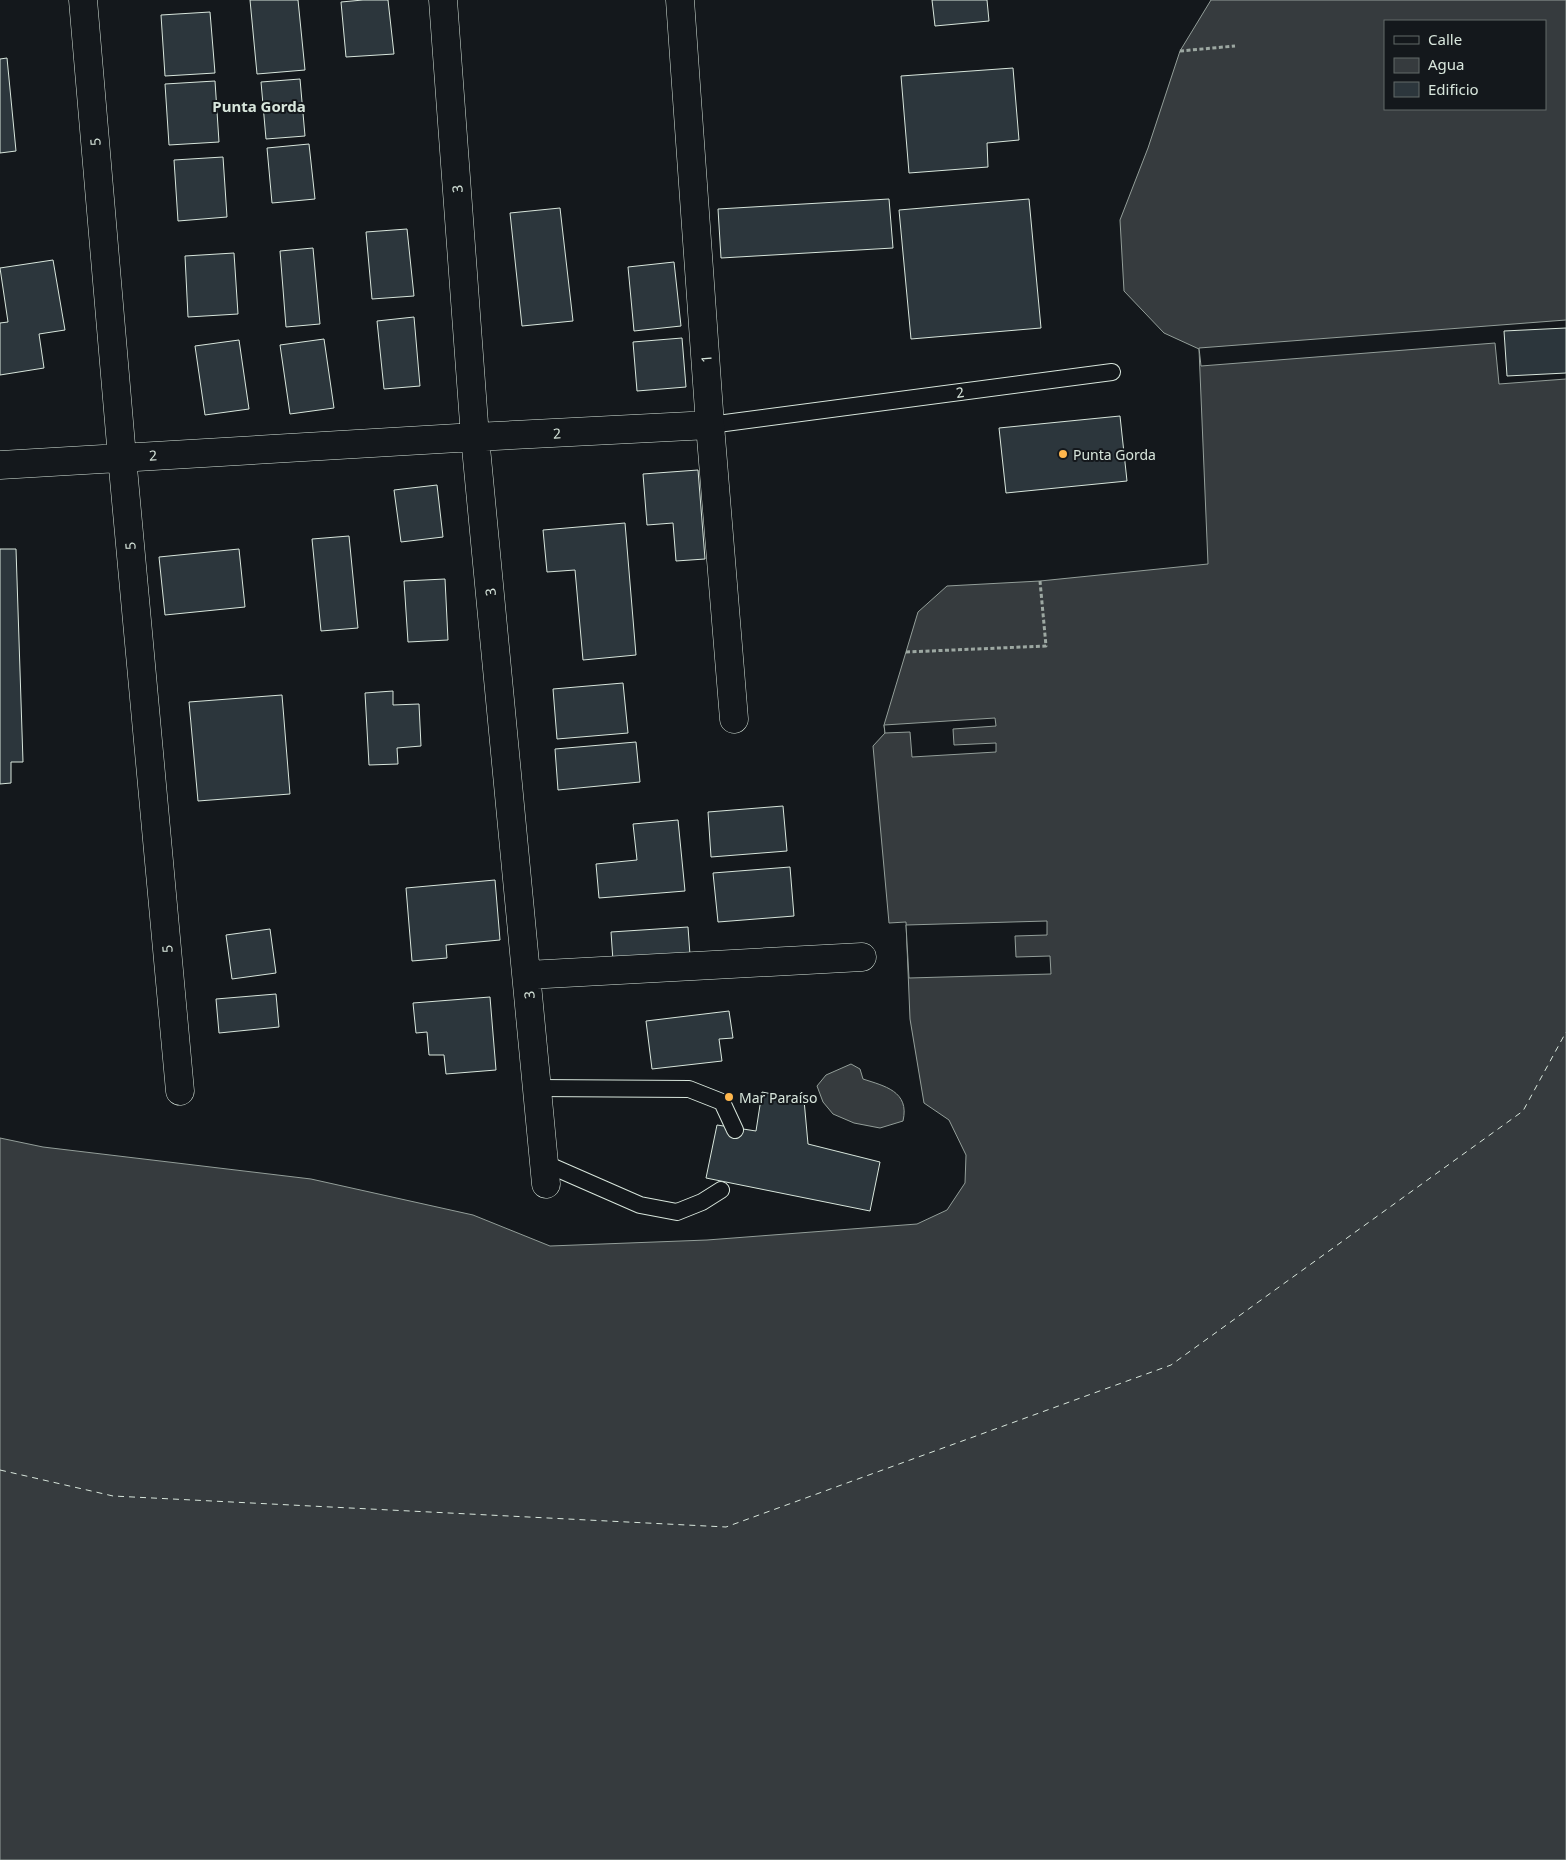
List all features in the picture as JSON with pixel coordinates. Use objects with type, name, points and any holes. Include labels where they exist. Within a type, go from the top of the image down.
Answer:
[{"type":"street","name":"5","points":[[83,0],[122,457],[180,1091]]},
{"type":"street","name":"3","points":[[442,0],[475,437],[545,1173]]},
{"type":"street","name":"1","points":[[680,0],[710,425],[734,719]]},
{"type":"street","name":"2","points":[[0,466],[122,457],[710,425]]},
{"type":"street","points":[[527,975],[862,957]]},
{"type":"lane","name":"2","points":[[710,425],[1112,372]]},
{"type":"lane","points":[[537,1088],[689,1089],[722,1102],[735,1130]]},
{"type":"lane","points":[[545,1173],[640,1205],[677,1212],[702,1202],[720,1190]]},
{"type":"path","points":[[1180,52],[1235,46]]},
{"type":"path","points":[[906,652],[1046,646],[1040,581]]},
{"type":"water","points":[[1211,0],[1566,0],[1566,1860],[0,1860],[0,1138],[43,1147],[311,1179],[473,1215],[550,1246],[707,1240],[917,1224],[947,1210],[965,1183],[966,1155],[949,1120],[924,1103],[910,1019],[906,922],[889,923],[873,746],[885,733],[884,725],[918,612],[947,586],[1040,581],[1208,564],[1199,349],[1164,333],[1124,291],[1120,220],[1148,148],[1180,51]]},
{"type":"water","points":[[851,1064],[860,1069],[863,1079],[887,1087],[899,1096],[903,1103],[903,1121],[880,1128],[854,1123],[833,1114],[823,1102],[817,1086],[826,1075]]},
{"type":"pier","points":[[1566,320],[1566,379],[1499,384],[1495,343],[1201,366],[1199,348]]},
{"type":"pier","points":[[995,718],[996,726],[953,729],[954,745],[996,743],[996,752],[912,757],[910,732],[885,733],[884,725]]},
{"type":"pier","points":[[1047,921],[1047,935],[1015,936],[1016,957],[1050,956],[1051,974],[909,978],[906,925]]},
{"type":"building","points":[[250,0],[298,0],[305,70],[257,74]]},
{"type":"building","points":[[388,0],[394,54],[346,57],[341,2]]},
{"type":"building","points":[[932,0],[987,0],[989,21],[935,26]]},
{"type":"building","points":[[210,12],[215,73],[165,76],[161,15]]},
{"type":"building","points":[[7,58],[16,151],[0,153],[0,59]]},
{"type":"building","points":[[1013,68],[1019,140],[987,143],[988,167],[909,173],[901,76]]},
{"type":"building","points":[[300,79],[305,136],[266,139],[261,82]]},
{"type":"building","points":[[215,81],[219,142],[169,145],[165,84]]},
{"type":"building","points":[[309,144],[315,199],[272,203],[267,148]]},
{"type":"building","points":[[223,157],[227,217],[178,221],[174,160]]},
{"type":"building","points":[[889,199],[893,248],[721,258],[718,209]]},
{"type":"building","points":[[1029,199],[1041,328],[911,339],[899,210]]},
{"type":"building","points":[[560,208],[573,321],[522,326],[510,213]]},
{"type":"building","points":[[407,229],[414,296],[372,299],[366,232]]},
{"type":"building","points":[[313,248],[320,324],[286,327],[280,251]]},
{"type":"building","points":[[234,253],[238,314],[188,317],[185,256]]},
{"type":"building","points":[[53,260],[65,330],[39,334],[44,368],[0,375],[0,323],[8,322],[0,268]]},
{"type":"building","points":[[674,262],[681,326],[634,331],[628,267]]},
{"type":"building","points":[[414,317],[420,386],[384,389],[377,321]]},
{"type":"building","points":[[1566,328],[1566,373],[1507,376],[1504,331]]},
{"type":"building","points":[[682,338],[686,387],[637,391],[633,342]]},
{"type":"building","points":[[324,339],[334,408],[290,414],[280,345]]},
{"type":"building","points":[[239,340],[249,409],[205,415],[195,346]]},
{"type":"building","name":"Punta Gorda","points":[[1120,416],[1127,481],[1006,493],[999,428]]},
{"type":"building","points":[[698,470],[705,559],[676,561],[673,523],[647,525],[643,474]]},
{"type":"building","points":[[437,485],[443,537],[401,542],[394,490]]},
{"type":"building","points":[[625,523],[636,655],[583,660],[575,570],[547,572],[543,530]]},
{"type":"building","points":[[349,536],[358,628],[321,631],[312,539]]},
{"type":"building","points":[[0,549],[16,549],[23,762],[11,762],[11,783],[0,784]]},
{"type":"building","points":[[239,549],[245,607],[165,615],[159,557]]},
{"type":"building","points":[[445,579],[448,640],[408,642],[404,581]]},
{"type":"building","points":[[623,683],[628,733],[557,739],[553,689]]},
{"type":"building","points":[[393,691],[393,705],[419,704],[421,746],[397,748],[398,764],[369,765],[365,693]]},
{"type":"building","points":[[282,695],[290,794],[198,801],[189,702]]},
{"type":"building","points":[[636,742],[640,782],[558,790],[555,749]]},
{"type":"building","points":[[783,806],[787,851],[711,857],[708,812]]},
{"type":"building","points":[[678,820],[685,891],[599,898],[596,864],[637,860],[633,824]]},
{"type":"building","points":[[790,867],[794,916],[718,922],[713,873]]},
{"type":"building","points":[[495,880],[500,940],[446,945],[447,958],[412,961],[406,888]]},
{"type":"building","points":[[688,927],[690,955],[613,961],[611,932]]},
{"type":"building","points":[[270,929],[276,973],[232,979],[226,935]]},
{"type":"building","points":[[276,994],[279,1027],[219,1033],[216,999]]},
{"type":"building","points":[[490,997],[496,1070],[446,1074],[444,1055],[429,1055],[427,1032],[416,1033],[413,1003]]},
{"type":"building","points":[[729,1011],[733,1038],[719,1039],[722,1061],[652,1069],[646,1021]]},
{"type":"building","points":[[762,1092],[804,1100],[808,1144],[880,1162],[870,1211],[706,1178],[717,1125],[756,1131]]},
{"type":"ferry route","points":[[0,1470],[113,1496],[726,1527],[1171,1365],[1523,1111],[1566,1032]]},
{"type":"place","name":"Punta Gorda","points":[[1063,454]]},
{"type":"place","name":"Mar Paraíso","points":[[729,1097]]},
{"type":"district","name":"Punta Gorda","points":[[259,106]]}]
